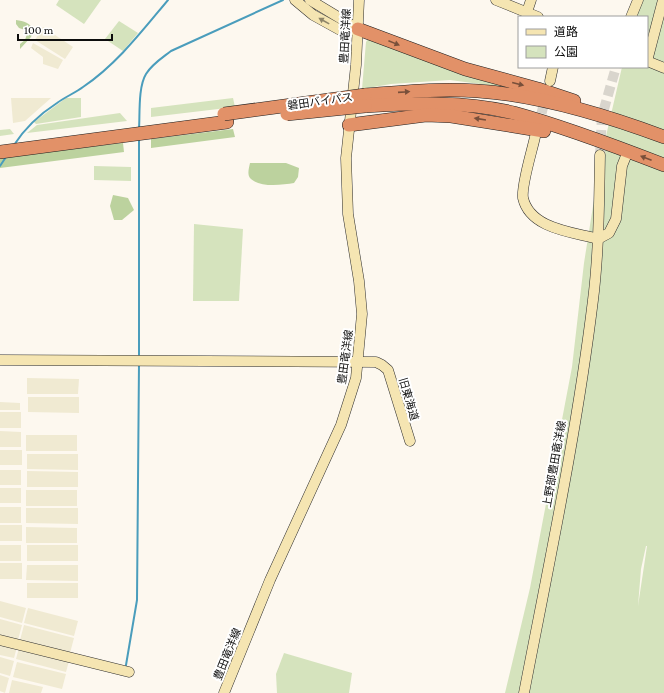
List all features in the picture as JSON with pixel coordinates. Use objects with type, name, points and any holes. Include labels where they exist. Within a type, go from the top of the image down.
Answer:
[{"type":"highway","points":[[358,29],[465,69],[538,89],[610,112],[638,127],[664,137]]},
{"type":"highway","name":"磐田バイパス","points":[[0,152],[153,127],[365,100],[432,89],[502,93],[565,107],[638,127]]},
{"type":"highway","name":"磐田バイパス","points":[[365,100],[450,105],[513,113],[628,151]]},
{"type":"highway","points":[[349,125],[426,115],[451,116],[531,128],[572,136],[628,151],[664,165]]},
{"type":"highway","name":"磐田バイパス","points":[[0,143],[121,132]]},
{"type":"main road","points":[[295,0],[313,15],[342,31],[358,29]]},
{"type":"main road","points":[[310,0],[358,29]]},
{"type":"main road","name":"豊田竜洋線","points":[[224,693],[273,574],[342,425],[350,400],[358,361],[362,314],[359,281],[348,214],[346,166],[356,65],[359,0]]},
{"type":"main road","points":[[496,0],[536,16]]},
{"type":"main road","points":[[527,12],[531,0]]},
{"type":"main road","points":[[631,16],[638,0]]},
{"type":"main road","points":[[653,64],[663,0]]},
{"type":"main road","points":[[550,81],[553,68]]},
{"type":"main road","points":[[535,137],[523,197],[528,210],[540,222],[558,229],[598,239],[609,233],[616,219],[622,166],[628,151]]},
{"type":"main road","name":"上野部豊田竜洋線","points":[[524,693],[585,355],[593,299],[598,239],[600,155]]},
{"type":"main road","points":[[0,360],[358,361]]},
{"type":"main road","name":"旧東海道","points":[[358,361],[376,362],[388,370],[410,441]]},
{"type":"main road","points":[[0,640],[129,672]]},
{"type":"shaded area","points":[[43,27],[73,47],[65,59],[35,40]]},
{"type":"shaded area","points":[[33,43],[63,60],[58,69],[43,64],[43,57],[31,48]]},
{"type":"shaded area","points":[[11,98],[51,98],[25,121],[13,123]]},
{"type":"shaded area","points":[[27,378],[79,379],[78,394],[27,394]]},
{"type":"shaded area","points":[[28,397],[79,397],[79,413],[28,412]]},
{"type":"shaded area","points":[[0,402],[20,403],[20,410],[0,410]]},
{"type":"shaded area","points":[[0,412],[21,412],[21,428],[0,428]]},
{"type":"shaded area","points":[[0,431],[21,432],[21,447],[0,447]]},
{"type":"shaded area","points":[[26,435],[77,435],[77,451],[26,451]]},
{"type":"shaded area","points":[[0,450],[22,450],[22,465],[0,465]]},
{"type":"shaded area","points":[[27,454],[78,454],[78,470],[27,469]]},
{"type":"shaded area","points":[[0,470],[21,470],[21,485],[0,485]]},
{"type":"shaded area","points":[[27,471],[78,472],[78,487],[27,487]]},
{"type":"shaded area","points":[[0,488],[21,488],[21,503],[0,503]]},
{"type":"shaded area","points":[[26,490],[77,490],[77,506],[26,506]]},
{"type":"shaded area","points":[[0,507],[21,507],[21,523],[0,523]]},
{"type":"shaded area","points":[[26,508],[78,508],[78,524],[26,523]]},
{"type":"shaded area","points":[[0,525],[22,525],[22,541],[0,541]]},
{"type":"shaded area","points":[[26,527],[77,528],[77,543],[26,543]]},
{"type":"shaded area","points":[[0,545],[21,545],[21,561],[0,561]]},
{"type":"shaded area","points":[[27,545],[78,545],[78,561],[27,561]]},
{"type":"shaded area","points":[[0,563],[22,563],[22,579],[0,579]]},
{"type":"shaded area","points":[[27,565],[78,565],[78,581],[26,580]]},
{"type":"shaded area","points":[[27,583],[78,583],[78,598],[27,598]]},
{"type":"shaded area","points":[[0,601],[26,608],[22,623],[0,617]]},
{"type":"shaded area","points":[[28,608],[78,621],[74,636],[24,623]]},
{"type":"shaded area","points":[[0,619],[22,625],[18,640],[0,635]]},
{"type":"shaded area","points":[[24,625],[74,638],[70,653],[20,640]]},
{"type":"shaded area","points":[[0,639],[18,643],[14,658],[0,655]]},
{"type":"shaded area","points":[[20,644],[70,657],[66,672],[16,659]]},
{"type":"shaded area","points":[[0,657],[14,661],[10,676],[0,673]]},
{"type":"shaded area","points":[[17,662],[66,674],[62,689],[13,677]]},
{"type":"shaded area","points":[[0,675],[9,678],[5,693],[0,691]]},
{"type":"shaded area","points":[[12,680],[43,687],[41,693],[9,693]]},
{"type":"green space","points":[[59,0],[101,0],[84,24],[56,5]]},
{"type":"green space","points":[[637,0],[664,0],[664,693],[505,693],[530,588],[572,367],[584,263],[600,162],[622,68],[648,68],[648,16],[634,16]],"holes":[[[647,546],[638,606],[641,569]]]},
{"type":"green space","points":[[16,20],[26,23],[34,30],[31,37],[20,49],[20,44],[25,40],[28,31],[19,28],[16,24]]},
{"type":"green space","points":[[119,21],[138,33],[123,51],[105,39]]},
{"type":"green space","points":[[368,39],[517,89],[450,80],[391,84],[362,89],[366,42]]},
{"type":"green space","points":[[66,98],[81,98],[81,117],[36,124],[34,122]]},
{"type":"green space","points":[[233,98],[235,107],[151,117],[151,108]]},
{"type":"green space","points":[[120,113],[127,121],[27,133],[37,125]]},
{"type":"green space","points":[[10,129],[14,134],[0,136],[0,130]]},
{"type":"green space","points":[[233,129],[235,137],[151,148],[151,139]]},
{"type":"green space","points":[[123,143],[124,152],[0,168],[0,157]]},
{"type":"green space","points":[[250,163],[286,163],[299,168],[298,177],[294,183],[265,185],[250,178],[248,171]]},
{"type":"green space","points":[[94,166],[131,167],[131,181],[94,180]]},
{"type":"green space","points":[[113,195],[128,198],[134,210],[122,220],[114,220],[110,206]]},
{"type":"green space","points":[[194,224],[243,229],[239,301],[193,301]]},
{"type":"green space","points":[[284,653],[352,673],[349,693],[277,693],[276,674]]},
{"type":"waterway","points":[[14,145],[33,122],[60,101],[95,78],[118,58],[168,0]]},
{"type":"waterway","points":[[139,129],[140,101],[143,79],[148,70],[154,64],[171,51],[283,0]]},
{"type":"waterway","points":[[139,138],[139,357]]},
{"type":"waterway","points":[[0,166],[6,157]]},
{"type":"waterway","points":[[126,665],[137,600],[139,363]]},
{"type":"tunnel","points":[[600,155],[602,116],[616,68]]},
{"type":"tunnel","points":[[538,128],[546,95]]}]
